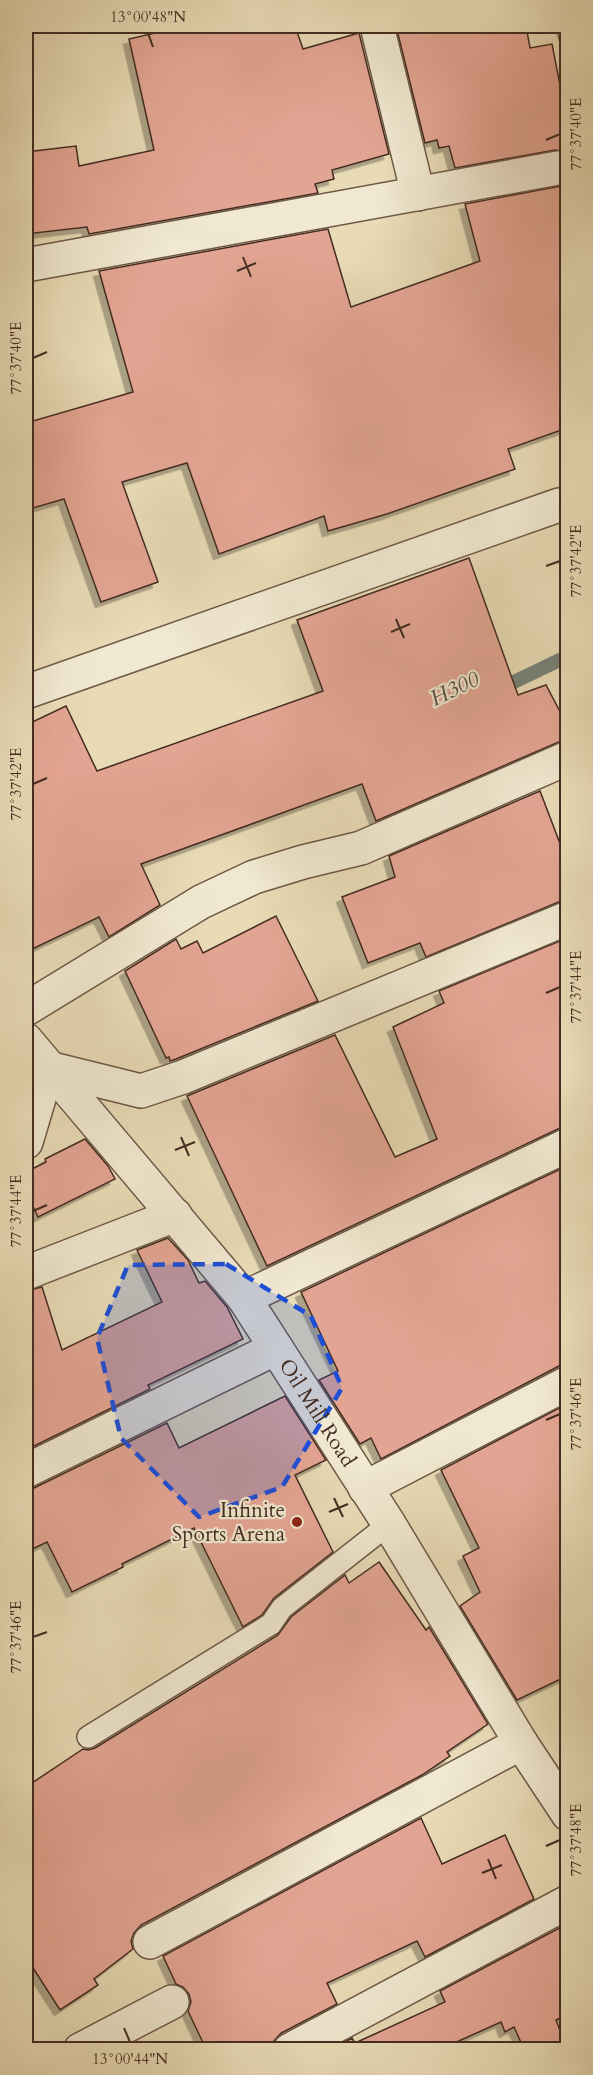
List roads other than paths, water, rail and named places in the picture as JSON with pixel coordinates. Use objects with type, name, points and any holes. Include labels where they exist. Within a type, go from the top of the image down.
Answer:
[{"type":"street","points":[[377,26],[418,194]]},
{"type":"street","points":[[26,265],[558,168]]},
{"type":"street","points":[[26,692],[559,505]]},
{"type":"street","points":[[26,1009],[201,902],[254,877],[361,848],[567,758]]},
{"type":"street","points":[[26,1142],[37,1072],[141,1091],[183,1077],[567,918]]},
{"type":"street","name":"Oil Mill Road","points":[[26,1040],[37,1072],[175,1215],[244,1298],[389,1524],[567,1814]]},
{"type":"street","points":[[244,1298],[567,1144]]},
{"type":"street","points":[[26,1273],[175,1215]]},
{"type":"street","points":[[26,1471],[276,1348]]},
{"type":"street","points":[[365,1488],[567,1383]]},
{"type":"street","points":[[150,1942],[522,1743]]},
{"type":"street","points":[[290,2049],[567,1902]]},
{"type":"street","points":[[80,2049],[172,2002]]},
{"type":"lane","points":[[88,1737],[271,1624],[282,1608],[389,1524]]},
{"type":"waterway","name":"H300","points":[[499,689],[568,656]]},
{"type":"place","name":"Infinite Sports Arena","points":[[297,1522]]}]
